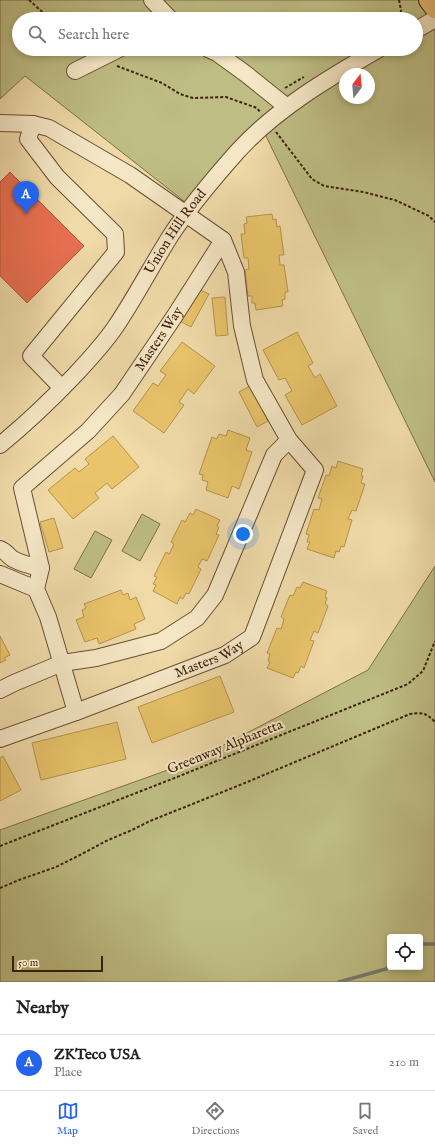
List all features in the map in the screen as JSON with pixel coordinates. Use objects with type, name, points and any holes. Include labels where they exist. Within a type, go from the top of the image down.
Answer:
[{"type":"main road","points":[[429,0],[435,8]]},
{"type":"street","points":[[152,0],[163,12]]},
{"type":"street","points":[[423,26],[435,20]]},
{"type":"street","points":[[75,71],[103,56]]},
{"type":"street","points":[[221,56],[246,74],[286,107]]},
{"type":"street","name":"Union Hill Road","points":[[0,445],[35,416],[89,360],[116,326],[172,234],[186,214],[238,151],[286,107],[367,56]]},
{"type":"street","points":[[0,123],[33,124],[50,128],[130,175],[223,240]]},
{"type":"street","points":[[33,124],[28,139],[57,177],[115,234],[116,252],[31,356],[62,388]]},
{"type":"street","name":"Masters Way","points":[[76,712],[225,655],[252,637],[315,470],[289,440],[255,380],[242,326],[236,272],[223,240]]},
{"type":"street","name":"Masters Way","points":[[36,590],[41,568],[22,488],[88,431],[122,394],[174,317],[223,240]]},
{"type":"street","points":[[0,690],[62,663],[96,658],[161,641],[198,618],[215,595],[274,455],[289,440]]},
{"type":"street","points":[[1,553],[26,565],[41,568]]},
{"type":"street","points":[[0,574],[36,590],[48,617],[76,712],[0,739]]},
{"type":"path","points":[[29,0],[42,12]]},
{"type":"path","points":[[399,0],[401,12]]},
{"type":"path","points":[[103,56],[108,62],[115,66],[162,84],[180,94],[192,98],[226,97],[257,108]]},
{"type":"path","points":[[278,134],[312,179],[324,186],[363,192],[395,200],[429,216],[435,222]]},
{"type":"path","name":"Greenway Alpharetta","points":[[0,846],[172,779],[408,684],[423,671],[435,641]]},
{"type":"path","points":[[0,888],[56,867],[106,841],[150,821],[240,786],[410,714],[419,713],[427,715],[435,722]]},
{"type":"green space","points":[[0,0],[423,0],[435,15],[435,482],[263,130],[194,209],[25,76],[0,99]]},
{"type":"green space","points":[[142,514],[160,524],[140,561],[122,551]]},
{"type":"green space","points":[[95,531],[112,540],[91,578],[74,569]]},
{"type":"green space","points":[[435,566],[435,982],[0,982],[0,830],[193,761],[368,670]]},
{"type":"building: Homes","points":[[272,214],[273,220],[276,219],[277,227],[280,226],[284,255],[279,255],[280,265],[284,265],[288,292],[285,292],[285,299],[282,300],[283,306],[256,310],[255,303],[252,303],[252,296],[248,296],[245,270],[249,269],[248,258],[244,258],[241,234],[245,234],[244,224],[247,223],[246,217]]},
{"type":"building: Homes","points":[[198,289],[209,294],[191,327],[180,321]]},
{"type":"building: Homes","points":[[225,297],[228,335],[216,336],[212,298]]},
{"type":"building: Homes","points":[[297,332],[313,363],[308,366],[315,378],[320,374],[337,406],[302,425],[285,395],[292,391],[285,378],[279,380],[263,350]]},
{"type":"building: Homes","points":[[182,342],[215,366],[194,394],[188,389],[179,402],[184,405],[164,433],[133,411],[153,383],[158,386],[166,375],[160,371]]},
{"type":"building: Homes","points":[[250,386],[268,421],[257,427],[239,392]]},
{"type":"building: Homes","points":[[228,430],[250,438],[246,450],[252,452],[239,489],[232,486],[228,498],[206,490],[208,482],[202,480],[203,475],[199,474],[212,437],[217,439],[219,434],[226,436]]},
{"type":"building: Homes","points":[[113,436],[139,467],[112,489],[107,483],[95,493],[99,498],[73,519],[48,490],[75,468],[79,472],[89,464],[85,459]]},
{"type":"building: Homes","points":[[338,461],[363,469],[361,483],[365,484],[356,511],[352,510],[348,519],[352,520],[344,547],[341,546],[339,552],[336,551],[334,558],[307,549],[310,542],[307,542],[309,535],[306,534],[314,509],[319,510],[322,499],[318,498],[326,475],[329,476],[332,466],[336,468]]},
{"type":"building: Homes","points":[[196,509],[220,520],[217,526],[219,527],[216,534],[219,535],[207,561],[202,559],[198,567],[201,569],[189,594],[186,593],[183,599],[180,597],[177,604],[153,591],[156,585],[153,584],[157,577],[154,576],[166,552],[169,554],[174,544],[171,542],[182,520],[185,522],[190,513],[193,515]]},
{"type":"building: Homes","points":[[54,518],[63,548],[49,552],[40,522]]},
{"type":"building: Homes","points":[[303,582],[327,591],[325,604],[328,606],[318,633],[314,631],[310,640],[314,641],[304,668],[301,666],[298,673],[296,672],[293,678],[267,668],[270,662],[268,661],[270,654],[267,653],[277,628],[281,629],[284,619],[281,617],[290,595],[293,596],[297,587],[300,588]]},
{"type":"building: Homes","points":[[121,590],[123,595],[128,593],[130,600],[136,597],[145,619],[134,624],[136,629],[99,644],[97,638],[85,642],[76,620],[84,617],[82,610],[86,608],[84,604]]},
{"type":"building: Homes","points":[[0,636],[10,655],[4,658],[6,660],[0,663]]},
{"type":"building: Homes","points":[[220,676],[234,712],[152,743],[138,707]]},
{"type":"building: Homes","points":[[117,722],[126,759],[41,780],[32,743]]},
{"type":"building: Homes","points":[[3,756],[21,790],[0,801],[0,758]]},
{"type":"building: Shops","points":[[10,172],[84,246],[27,303],[0,276],[0,182]]},
{"type":"waterway","points":[[423,944],[435,944]]},
{"type":"waterway","points":[[339,982],[387,968]]},
{"type":"place","name":"ZKTeco USA","points":[[26,214]]}]
